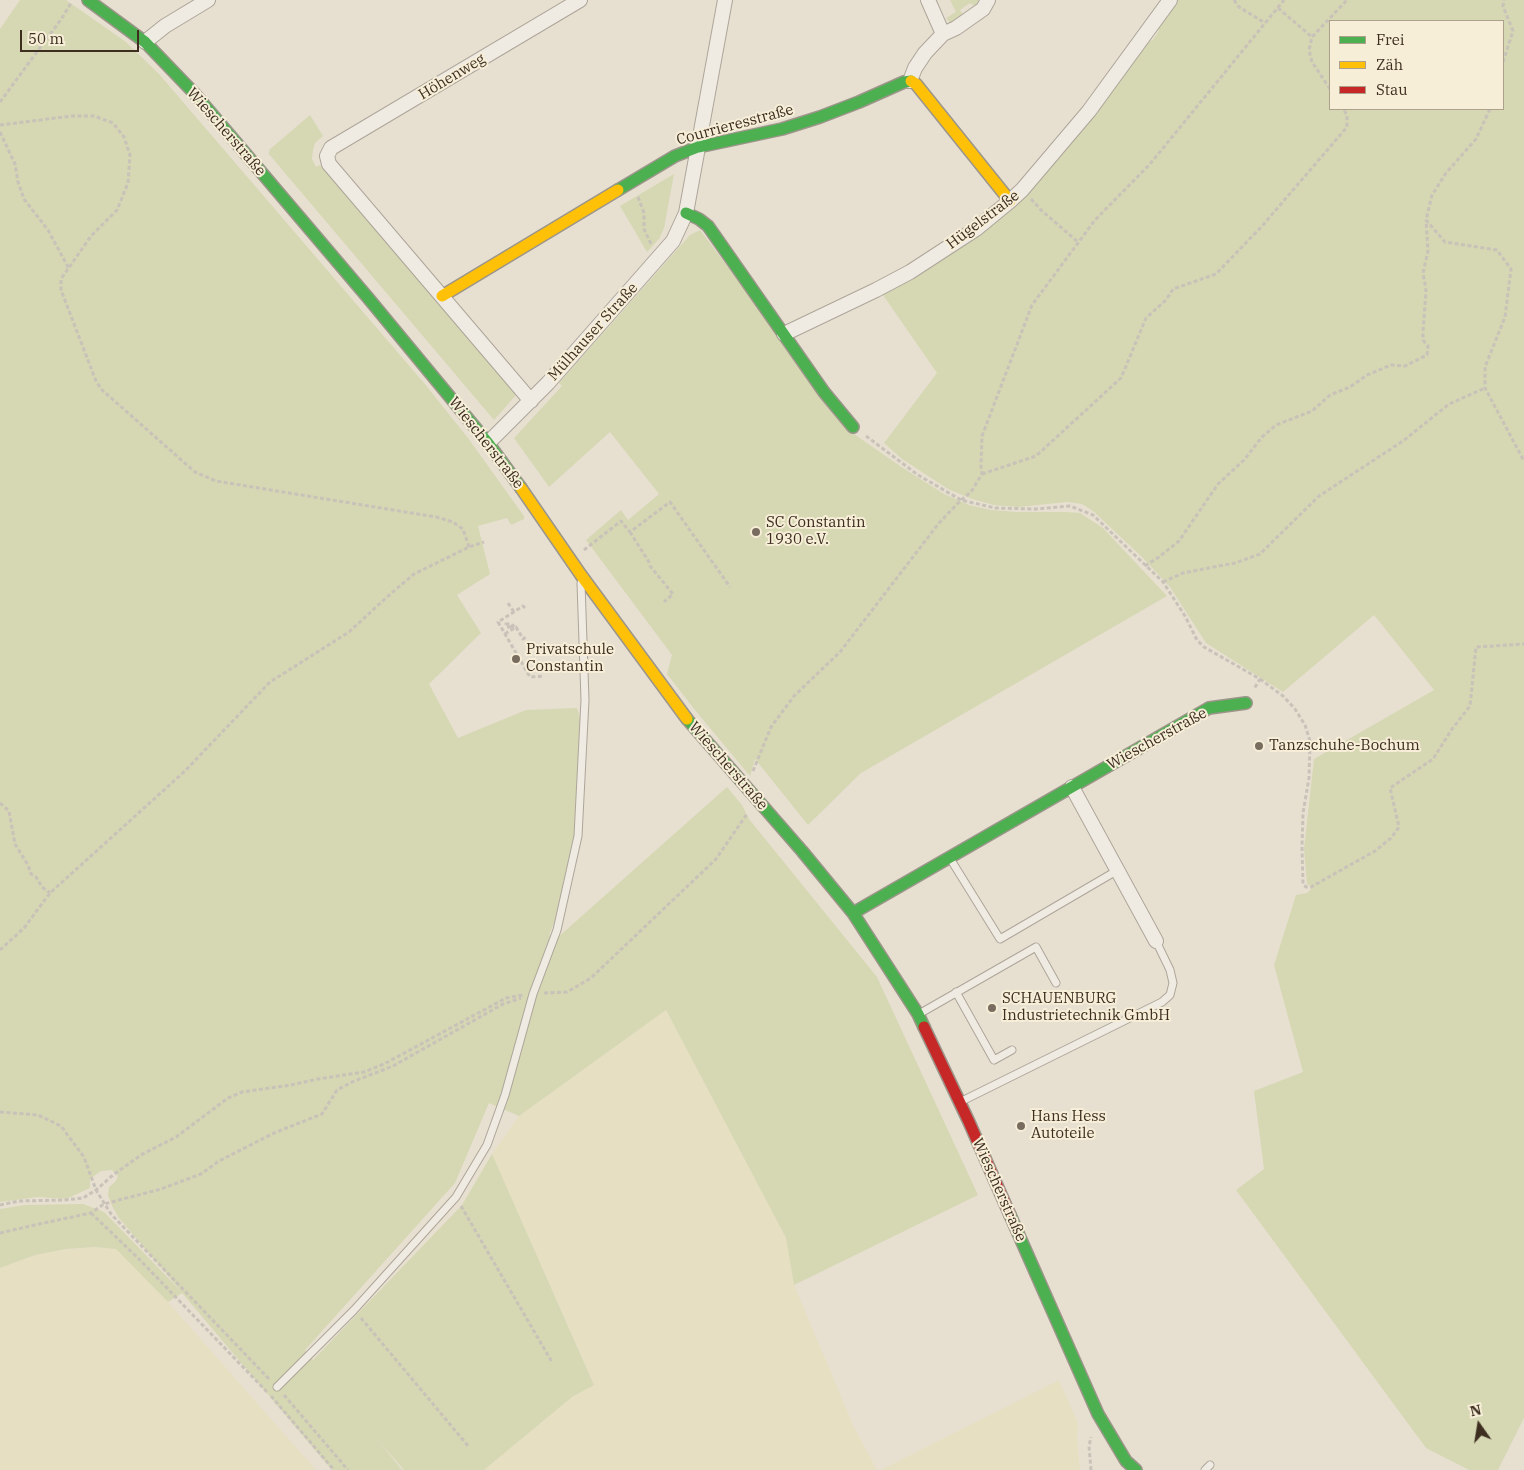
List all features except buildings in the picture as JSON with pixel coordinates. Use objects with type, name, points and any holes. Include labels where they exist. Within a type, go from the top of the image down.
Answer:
[{"type":"main road","name":"Wiescherstraße","points":[[88,0],[145,42],[200,100],[488,443],[542,516],[581,575],[690,723],[853,913],[918,1014],[960,1102],[1098,1414],[1126,1461],[1136,1470]]},
{"type":"main road","name":"Courrieresstraße","points":[[442,296],[675,156],[698,147],[782,129],[820,117],[910,81]]},
{"type":"main road","points":[[910,81],[916,84],[1010,201]]},
{"type":"main road","points":[[686,213],[708,226],[824,392],[853,427]]},
{"type":"main road","name":"Wiescherstraße","points":[[853,913],[1209,708],[1246,703]]},
{"type":"street","points":[[145,42],[165,26],[208,0]]},
{"type":"street","name":"Höhenweg","points":[[442,296],[329,164],[327,156],[331,148],[580,0]]},
{"type":"street","name":"Mülhauser Straße","points":[[488,443],[531,401],[673,241],[686,213],[725,0]]},
{"type":"street","points":[[928,0],[943,34]]},
{"type":"street","points":[[910,81],[924,53],[943,34],[956,28],[983,9],[988,0]]},
{"type":"street","name":"Hügelstraße","points":[[784,334],[910,272],[976,229],[1010,201],[1022,190],[1089,111],[1170,0]]},
{"type":"street","points":[[442,296],[531,401]]},
{"type":"street","points":[[1072,787],[1156,941]]},
{"type":"lane","points":[[277,1387],[354,1310],[456,1196],[487,1145],[505,1095],[533,994],[558,930],[578,836],[584,700],[581,575]]},
{"type":"lane","points":[[950,857],[1000,939],[1118,870]]},
{"type":"lane","points":[[960,1102],[1162,1002],[1170,995],[1173,983],[1170,970],[1156,941]]},
{"type":"lane","points":[[918,1014],[1036,947],[1056,983]]},
{"type":"lane","points":[[956,992],[994,1060],[1012,1050]]},
{"type":"path","points":[[0,102],[62,18],[73,0]]},
{"type":"path","points":[[1234,0],[1239,6],[1265,23]]},
{"type":"path","points":[[747,788],[771,727],[794,696],[840,652],[939,523],[971,492],[982,474],[982,436],[1032,305],[1094,220],[1150,164],[1284,0]]},
{"type":"path","points":[[1329,88],[1312,62],[1309,50],[1312,37],[1347,0]]},
{"type":"path","points":[[1504,0],[1503,6],[1513,31],[1504,59]]},
{"type":"path","points":[[1278,8],[1312,37]]},
{"type":"path","points":[[982,474],[1036,456],[1121,378],[1146,318],[1166,300],[1173,289],[1216,274],[1258,231],[1347,127],[1347,115],[1344,110]]},
{"type":"path","points":[[1144,566],[1179,541],[1218,484],[1244,460],[1262,437],[1276,425],[1312,411],[1330,395],[1350,387],[1367,375],[1392,365],[1405,366],[1427,355],[1428,346],[1423,340],[1426,290],[1423,273],[1428,251],[1426,220],[1432,195],[1446,173],[1476,139],[1490,110]]},
{"type":"path","points":[[0,125],[72,116],[94,116],[113,123],[124,137],[130,155],[128,183],[117,210],[91,236],[70,269],[61,279],[61,290],[96,381],[102,390],[195,472],[216,481],[436,517],[453,522],[463,530],[469,547]]},
{"type":"path","points":[[0,132],[15,164],[18,182],[24,199],[48,230],[70,269]]},
{"type":"path","points":[[630,183],[644,213],[644,229],[648,240],[661,255]]},
{"type":"path","points":[[1022,190],[1041,210],[1078,242]]},
{"type":"path","points":[[1426,220],[1445,242],[1497,250],[1511,270],[1505,317],[1486,367],[1485,388],[1524,461]]},
{"type":"path","points":[[1162,582],[1183,574],[1235,563],[1260,554],[1319,496],[1403,441],[1449,404],[1485,388]]},
{"type":"path","points":[[853,427],[918,475],[961,500],[995,508],[1036,509],[1070,506],[1093,515],[1162,582],[1185,616],[1197,640],[1204,647],[1260,679],[1283,696],[1295,709],[1305,725],[1310,741],[1309,778],[1303,812],[1302,848],[1303,884],[1306,887],[1312,887],[1375,851],[1391,838],[1399,827],[1390,788],[1433,759],[1452,729],[1470,706],[1476,647],[1524,644]]},
{"type":"path","points":[[630,532],[670,502],[730,587]]},
{"type":"path","points":[[571,560],[621,521],[630,532],[650,566],[673,594],[664,602]]},
{"type":"path","points":[[0,950],[24,928],[50,893],[185,770],[270,682],[349,632],[387,596],[414,574],[469,547],[484,542]]},
{"type":"path","points":[[508,603],[514,612]]},
{"type":"path","points":[[525,608],[523,606],[498,622],[530,677],[544,676]]},
{"type":"path","points":[[505,634],[516,623]]},
{"type":"path","points":[[512,628],[516,628],[523,639],[526,637]]},
{"type":"path","points":[[1246,703],[1260,679]]},
{"type":"path","points":[[0,1205],[19,1201],[83,1198],[141,1155],[176,1137],[228,1098],[242,1092],[364,1072],[384,1064],[506,998],[567,992],[592,978],[716,859],[741,824],[756,798]]},
{"type":"path","points":[[0,803],[9,811],[14,844],[28,864],[31,874],[36,877],[42,888],[50,893]]},
{"type":"path","points":[[0,1233],[91,1213],[104,1204],[161,1189],[201,1174],[219,1161],[274,1133],[322,1114],[337,1090],[393,1066],[503,1004],[533,994]]},
{"type":"path","points":[[0,1112],[38,1115],[61,1126],[84,1156],[96,1190],[111,1214],[277,1387],[348,1470]]},
{"type":"path","points":[[456,1196],[552,1362]]},
{"type":"path","points":[[91,1213],[140,1260],[270,1395],[334,1470]]},
{"type":"path","points":[[354,1310],[469,1447]]},
{"type":"path","points":[[1091,1470],[1089,1446],[1098,1414]]},
{"type":"shaded area","points":[[666,1010],[786,1238],[794,1285],[854,1427],[877,1470],[484,1470],[572,1397],[594,1384],[492,1154],[519,1116]]},
{"type":"shaded area","points":[[95,1247],[116,1249],[168,1302],[316,1470],[0,1470],[0,1268],[35,1255]]},
{"type":"shaded area","points":[[1059,1380],[1078,1423],[1077,1439],[1080,1470],[881,1470]]},
{"type":"green space","points":[[20,0],[66,0],[126,42],[159,74],[424,383],[468,438],[524,516],[524,519],[511,525],[507,518],[478,526],[490,574],[457,595],[481,633],[429,684],[458,738],[526,710],[577,708],[580,718],[574,836],[555,920],[549,935],[557,938],[727,787],[742,805],[749,819],[877,977],[978,1195],[794,1285],[786,1238],[666,1010],[519,1116],[489,1103],[455,1183],[305,1350],[313,1360],[462,1205],[492,1154],[594,1385],[572,1397],[484,1470],[404,1470],[378,1440],[402,1470],[332,1470],[182,1293],[168,1302],[116,1249],[95,1247],[66,1249],[35,1255],[0,1268],[0,1209],[25,1205],[83,1204],[104,1212],[181,1291],[119,1218],[112,1206],[108,1195],[109,1187],[116,1181],[118,1176],[112,1170],[101,1171],[90,1179],[90,1188],[66,1199],[38,1197],[0,1202],[0,29]]},
{"type":"green space","points":[[950,0],[979,0],[975,6],[970,3],[960,10],[963,15],[953,23],[950,23],[946,18],[956,12]]},
{"type":"green space","points":[[1175,0],[1524,0],[1524,1418],[1498,1470],[1469,1470],[1426,1448],[1236,1190],[1264,1169],[1254,1091],[1303,1072],[1274,965],[1296,895],[1307,893],[1311,889],[1307,884],[1304,849],[1314,759],[1434,690],[1374,615],[1283,692],[1206,643],[1170,587],[1143,558],[1093,511],[1082,504],[1067,502],[1018,507],[994,505],[972,499],[948,489],[902,459],[884,443],[937,373],[883,293],[981,231],[1146,37],[1152,41],[1159,31],[1154,27]]},
{"type":"green space","points":[[310,115],[323,136],[315,143],[313,150],[312,159],[316,167],[320,165],[394,248],[517,394],[494,420],[268,153],[270,152],[269,150]]},
{"type":"green space","points":[[674,174],[664,228],[659,239],[647,252],[620,206]]},
{"type":"green space","points":[[700,230],[854,434],[944,494],[969,505],[991,510],[1017,512],[1080,513],[1103,528],[1167,596],[861,773],[808,825],[755,759],[750,776],[695,710],[667,674],[672,655],[586,540],[621,510],[628,520],[659,494],[610,432],[549,487],[514,438],[562,386],[559,383],[690,235]]},
{"type":"traffic: fast","points":[[88,0],[145,42],[194,93],[369,299],[488,443],[521,488]]},
{"type":"traffic: fast","points":[[618,190],[675,156],[698,147],[782,129],[820,117],[904,82],[911,81]]},
{"type":"traffic: fast","points":[[686,213],[708,226],[824,392],[853,427]]},
{"type":"traffic: fast","points":[[853,913],[1209,708],[1246,703]]},
{"type":"traffic: fast","points":[[687,719],[802,851],[853,913],[918,1014],[924,1027]]},
{"type":"traffic: fast","points":[[1010,1215],[1098,1414],[1126,1461],[1136,1470]]},
{"type":"traffic: slow","points":[[911,81],[916,84],[1010,201]]},
{"type":"traffic: slow","points":[[442,296],[618,190]]},
{"type":"traffic: slow","points":[[521,488],[581,575],[687,719]]},
{"type":"traffic: jam","points":[[924,1027],[1010,1215]]},
{"type":"place","name":"SC Constantin 1930 e.V.","points":[[756,532]]},
{"type":"place","name":"Privatschule Constantin","points":[[516,659]]},
{"type":"place","name":"Tanzschuhe-Bochum","points":[[1259,746]]},
{"type":"place","name":"SCHAUENBURG Industrietechnik GmbH","points":[[992,1008]]},
{"type":"place","name":"Hans Hess Autoteile","points":[[1021,1126]]}]
